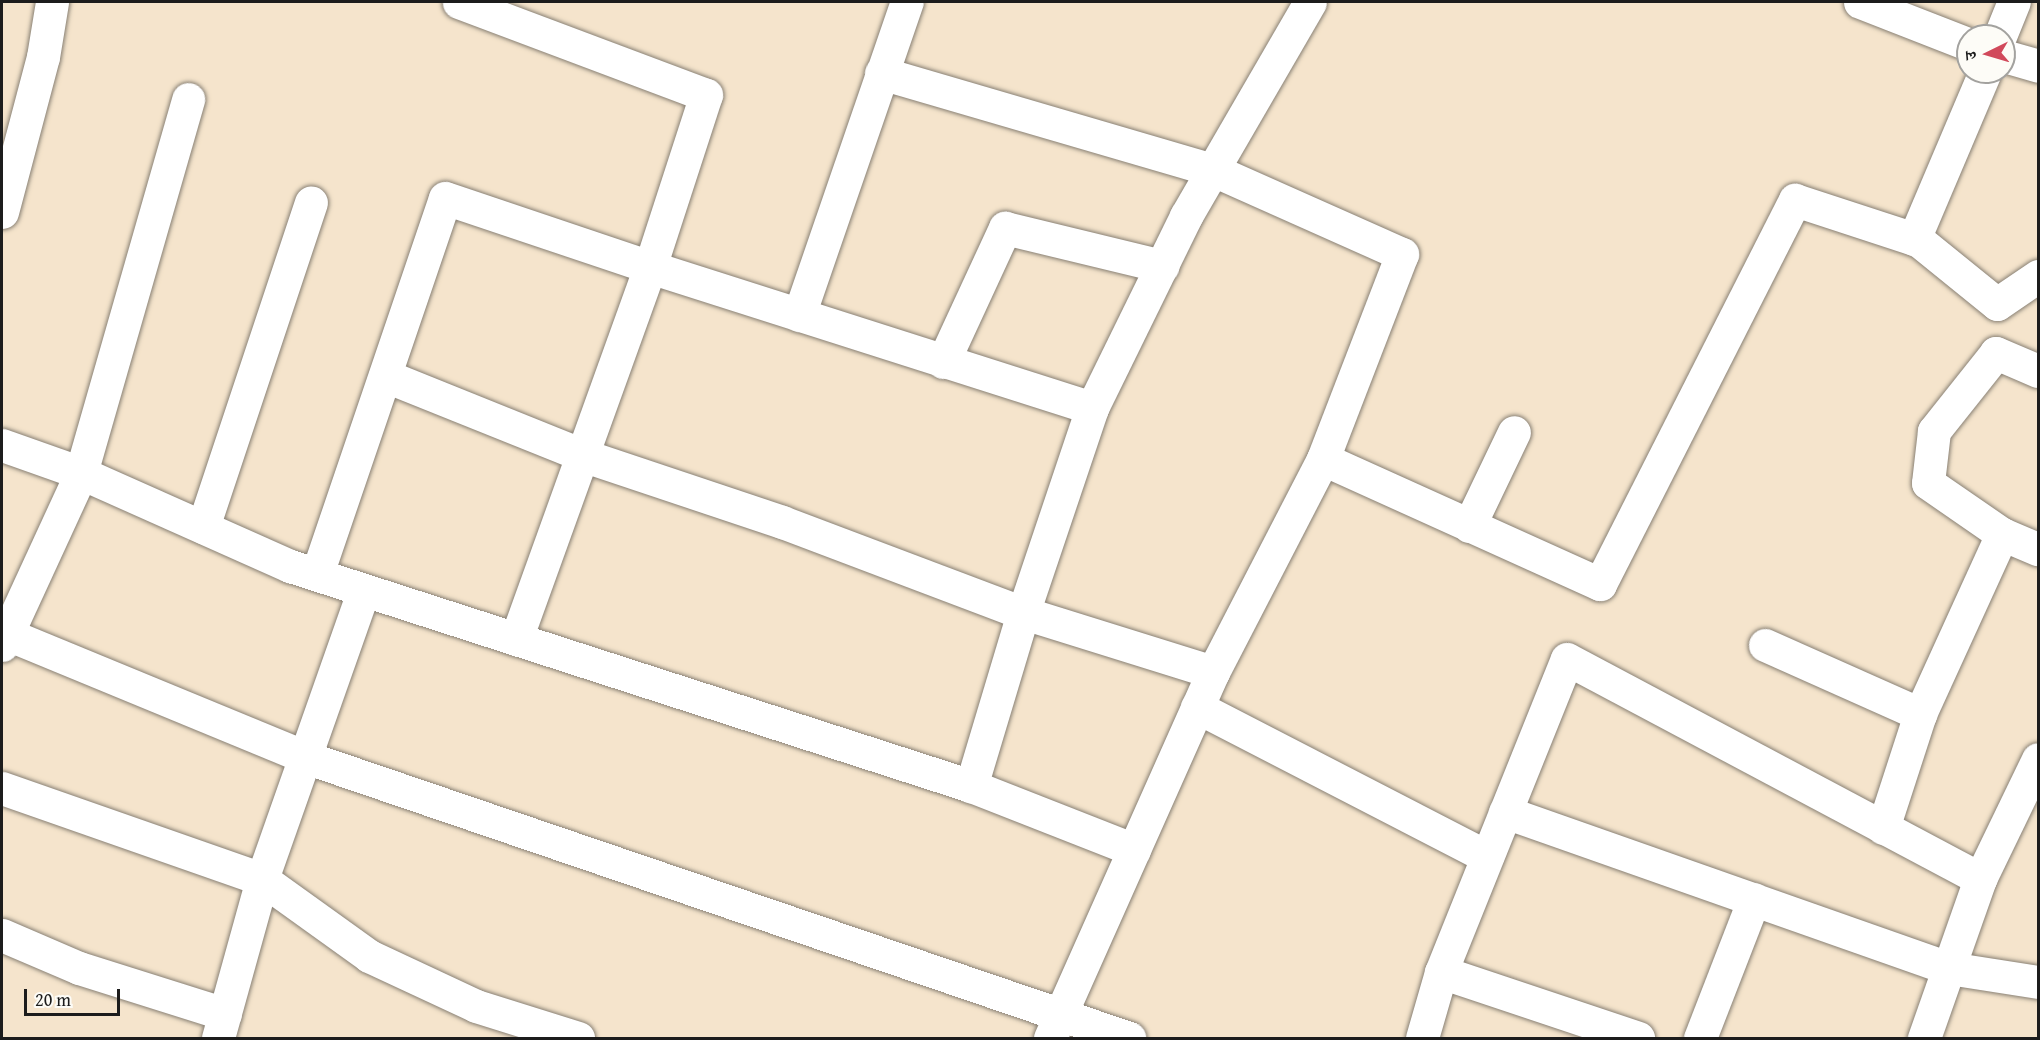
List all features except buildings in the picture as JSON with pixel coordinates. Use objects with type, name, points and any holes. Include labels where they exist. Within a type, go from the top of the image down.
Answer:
[{"type":"street","points":[[2,212],[43,57],[52,2]]},
{"type":"street","points":[[459,2],[706,95],[585,456],[516,639]]},
{"type":"street","points":[[799,315],[907,2]]},
{"type":"street","points":[[970,786],[1023,613],[1092,408],[1162,266],[1213,170],[1310,2]]},
{"type":"street","points":[[1860,2],[1956,39]]},
{"type":"street","points":[[2005,24],[2014,2]]},
{"type":"street","points":[[2016,60],[2038,66]]},
{"type":"street","points":[[881,74],[1213,170],[1402,254],[1323,459],[1213,672],[1055,1026]]},
{"type":"street","points":[[1913,236],[1980,84]]},
{"type":"street","points":[[188,99],[81,473],[3,638],[305,757],[1055,1026],[1129,1038]]},
{"type":"street","points":[[317,574],[445,198],[650,267],[1092,408]]},
{"type":"street","points":[[1323,459],[1600,585],[1795,200],[1913,236],[1997,304],[2038,276]]},
{"type":"street","points":[[203,527],[311,202]]},
{"type":"street","points":[[943,362],[1005,228],[1162,266]]},
{"type":"street","points":[[2038,371],[1996,353],[1934,431],[1928,483],[2002,534],[2038,549]]},
{"type":"street","points":[[386,376],[585,456],[782,522],[1023,613],[1213,672]]},
{"type":"street","points":[[1469,526],[1514,432]]},
{"type":"street","points":[[2,445],[81,473],[317,574],[970,786],[1134,850]]},
{"type":"street","points":[[1883,828],[1920,714],[2002,534]]},
{"type":"street","points":[[2,935],[222,1026],[262,879],[364,590]]},
{"type":"street","points":[[1765,645],[1920,714]]},
{"type":"street","points":[[1422,1038],[1441,972],[1567,659],[1980,879]]},
{"type":"street","points":[[1197,707],[1487,857]]},
{"type":"street","points":[[1924,1038],[1980,879],[2038,759]]},
{"type":"street","points":[[2,788],[262,879],[369,956],[476,1006],[578,1038]]},
{"type":"street","points":[[1505,812],[1949,968],[2038,982]]},
{"type":"street","points":[[1700,1038],[1754,899]]},
{"type":"street","points":[[1441,972],[1638,1038]]}]
